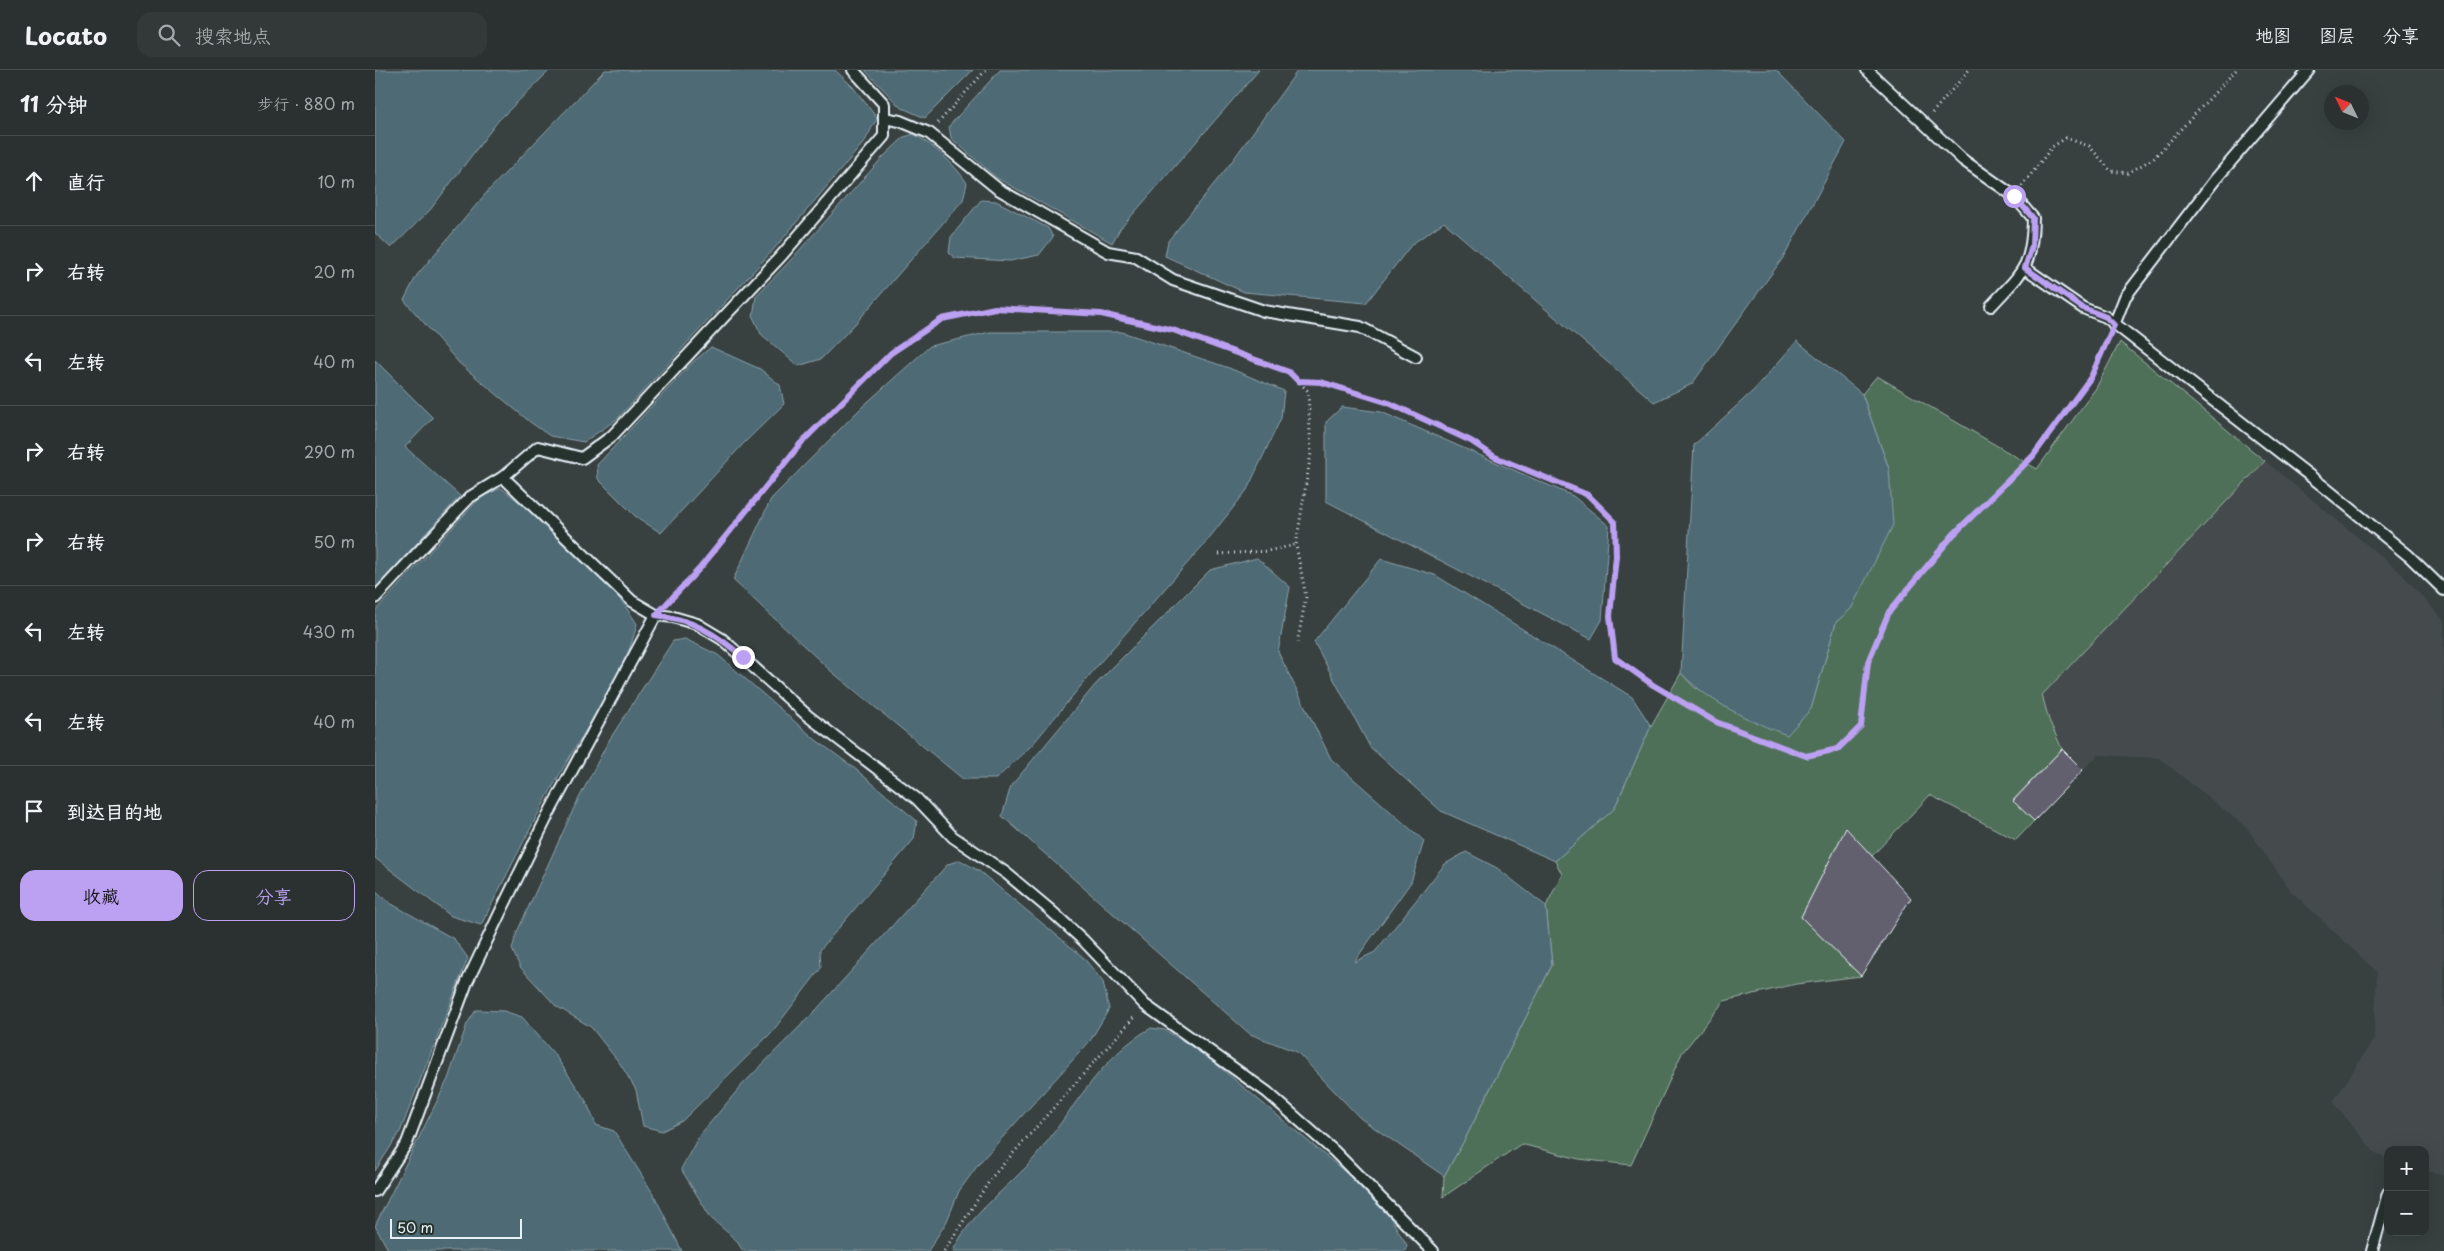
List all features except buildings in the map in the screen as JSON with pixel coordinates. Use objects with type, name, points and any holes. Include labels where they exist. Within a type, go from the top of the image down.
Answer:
[{"type":"lane","points":[[375,598],[470,497],[503,477],[538,447],[582,458],[612,436],[795,240],[884,136],[884,104],[853,70]]},
{"type":"lane","points":[[1867,70],[1963,160],[2014,196],[2033,218],[2032,246],[2025,268],[1991,306]]},
{"type":"lane","points":[[2114,325],[2125,297],[2214,181],[2309,70]]},
{"type":"lane","points":[[884,118],[900,120],[929,133],[998,189],[1108,252],[1136,257],[1173,280],[1264,311],[1360,327],[1416,357]]},
{"type":"lane","points":[[2025,268],[2083,308],[2106,317],[2323,486],[2409,556],[2444,590]]},
{"type":"lane","points":[[503,477],[632,601],[656,615],[697,624],[722,639],[808,716],[917,799],[953,837],[1006,873],[1089,946],[1145,1005],[1267,1092],[1334,1150],[1433,1251]]},
{"type":"lane","points":[[375,1191],[407,1143],[467,982],[500,913],[548,815],[656,615]]},
{"type":"lane","points":[[2372,1251],[2384,1208]]},
{"type":"path","points":[[929,133],[986,70]]},
{"type":"path","points":[[1923,123],[1969,70]]},
{"type":"path","points":[[2014,196],[2052,148],[2066,138],[2089,146],[2111,171],[2128,173],[2154,158],[2236,70]]},
{"type":"path","points":[[656,615],[701,567],[801,443],[891,353],[942,319],[995,308],[1101,314],[1173,330],[1289,372],[1308,391],[1311,453],[1297,546],[1306,597],[1297,644]]},
{"type":"path","points":[[1298,381],[1321,382],[1389,403],[1471,441],[1495,457],[1588,495],[1615,522],[1616,556],[1610,616],[1615,658],[1653,685],[1716,722],[1806,756],[1838,749],[1861,726],[1868,662],[1889,612],[1953,535],[2033,456],[2091,377],[2114,325]]},
{"type":"path","points":[[1219,554],[1267,551],[1297,546]]},
{"type":"path","points":[[944,1251],[992,1177],[1145,1005]]},
{"type":"shaded area","points":[[2265,461],[2400,572],[2444,621],[2444,1176],[2429,1171],[2429,1146],[2384,1146],[2384,1157],[2376,1154],[2333,1102],[2374,1039],[2377,972],[2291,891],[2247,828],[2159,758],[2098,755],[2083,770],[2062,749],[2049,720],[2042,695]]},
{"type":"green space","points":[[2120,342],[2265,461],[2042,695],[2049,720],[2062,749],[2013,800],[2034,821],[2016,840],[1930,795],[1872,856],[1846,829],[1801,917],[1861,976],[1796,984],[1724,1001],[1682,1053],[1631,1165],[1579,1159],[1521,1144],[1443,1197],[1444,1176],[1465,1139],[1552,965],[1546,906],[1562,874],[1555,861],[1614,809],[1651,726],[1681,673],[1695,688],[1811,709],[1836,622],[1851,608],[1889,469],[1862,394],[1877,376],[2037,469],[2096,388]]},
{"type":"water","points":[[375,70],[550,70],[498,121],[430,210],[391,248],[375,233]]},
{"type":"water","points":[[605,70],[835,70],[853,87],[877,118],[865,141],[774,249],[617,419],[584,442],[550,436],[530,422],[459,363],[404,300],[417,275],[488,191]]},
{"type":"water","points":[[865,70],[973,70],[925,118],[900,107]]},
{"type":"water","points":[[1000,70],[1259,70],[1120,229],[1112,243],[997,178],[951,138],[949,126]]},
{"type":"water","points":[[1298,70],[1776,70],[1846,142],[1785,255],[1692,384],[1654,402],[1444,222],[1412,244],[1366,303],[1244,292],[1165,256],[1168,241],[1230,164]]},
{"type":"water","points":[[914,134],[943,155],[962,175],[967,183],[963,200],[855,324],[821,359],[798,366],[761,334],[753,317],[756,296],[882,158],[904,137]]},
{"type":"water","points":[[981,200],[996,201],[1048,228],[1053,237],[1039,255],[1010,261],[955,258],[949,253],[951,237]]},
{"type":"water","points":[[990,332],[1122,332],[1229,368],[1284,391],[1281,418],[1247,490],[1206,542],[1103,659],[1032,745],[996,779],[963,779],[832,672],[733,580],[771,499],[862,407],[930,346]]},
{"type":"water","points":[[1797,341],[1862,394],[1889,469],[1893,525],[1851,609],[1836,622],[1811,709],[1787,735],[1730,710],[1704,693],[1681,673],[1694,445],[1754,390]]},
{"type":"water","points":[[711,347],[760,369],[780,385],[784,404],[744,443],[661,533],[635,516],[598,479],[597,465],[693,362]]},
{"type":"water","points":[[375,360],[433,418],[405,447],[460,496],[375,589]]},
{"type":"water","points":[[1342,407],[1381,412],[1573,496],[1609,526],[1602,620],[1591,639],[1326,501],[1326,422]]},
{"type":"water","points":[[501,488],[557,533],[593,568],[610,587],[637,624],[632,642],[610,691],[548,795],[481,925],[451,916],[375,858],[375,611],[480,498]]},
{"type":"water","points":[[1257,558],[1290,587],[1278,652],[1331,759],[1424,841],[1411,882],[1354,962],[1375,952],[1445,864],[1466,852],[1497,868],[1546,906],[1552,965],[1465,1139],[1444,1176],[1360,1118],[1297,1052],[1250,1034],[1002,816],[1011,786],[1096,684],[1210,570]]},
{"type":"water","points":[[1381,559],[1435,575],[1632,697],[1651,726],[1614,809],[1555,861],[1441,811],[1370,747],[1314,642]]},
{"type":"water","points":[[685,639],[718,655],[816,740],[853,767],[917,821],[914,839],[820,950],[821,968],[772,1032],[682,1121],[662,1131],[643,1126],[636,1090],[621,1065],[591,1027],[556,1006],[520,967],[512,949],[517,932],[574,808],[608,742],[673,641]]},
{"type":"water","points":[[960,860],[979,871],[1083,957],[1103,982],[1109,1009],[1090,1041],[981,1161],[959,1191],[947,1221],[928,1251],[743,1251],[736,1240],[711,1218],[681,1169],[699,1136],[742,1085],[817,1009],[948,864]]},
{"type":"water","points":[[375,890],[390,903],[454,939],[468,958],[400,1132],[375,1171]]},
{"type":"water","points":[[476,1010],[504,1011],[522,1017],[555,1055],[586,1101],[596,1125],[614,1131],[654,1195],[682,1251],[389,1251],[375,1226],[448,1079],[467,1024]]},
{"type":"water","points":[[1151,1028],[1165,1030],[1204,1054],[1358,1183],[1388,1214],[1407,1245],[1405,1251],[953,1251],[980,1212],[1036,1156],[1102,1069],[1117,1053]]},
{"type":"route","points":[[743,657],[722,639],[697,624],[673,617],[656,615],[701,567],[801,443],[891,353],[942,319],[995,308],[1101,314],[1173,330],[1289,372],[1298,381],[1321,382],[1389,403],[1471,441],[1495,457],[1588,495],[1615,522],[1616,556],[1610,616],[1615,658],[1653,685],[1716,722],[1806,756],[1838,749],[1861,726],[1868,662],[1889,612],[1953,535],[2033,456],[2091,377],[2114,325],[2106,317],[2083,308],[2025,268],[2032,246],[2033,218],[2014,196]]}]
